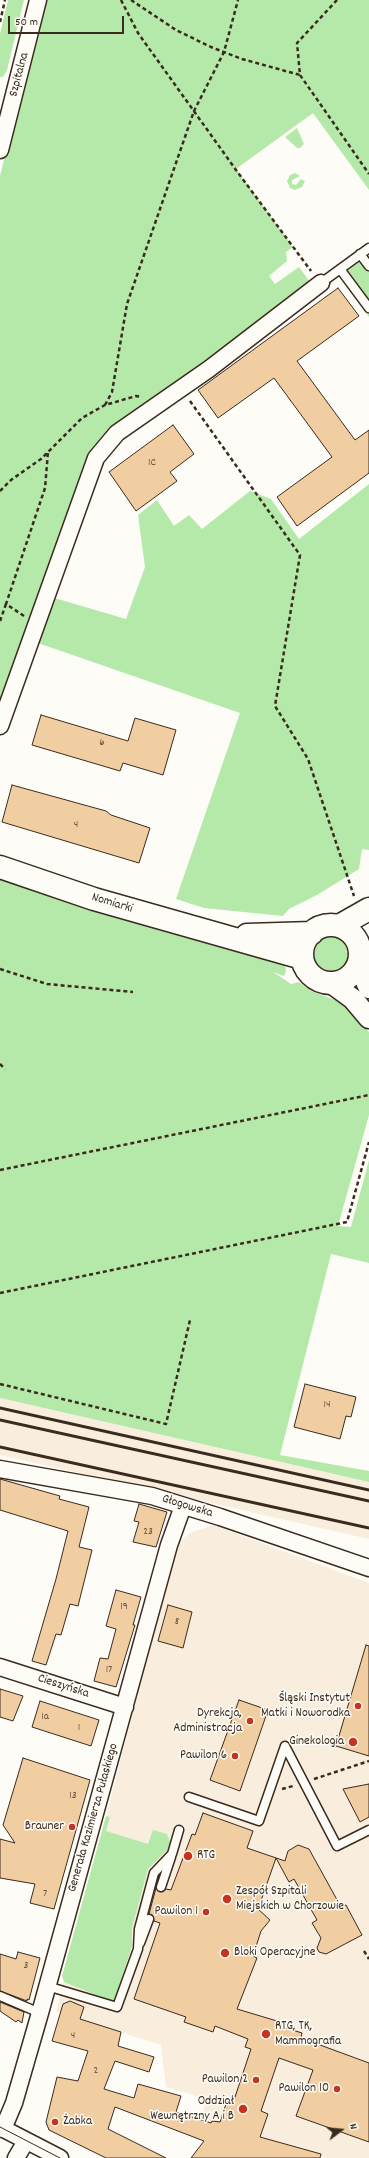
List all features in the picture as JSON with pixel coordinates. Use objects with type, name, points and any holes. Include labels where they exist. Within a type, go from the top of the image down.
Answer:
[{"type":"main road","name":"Nomiarki","points":[[0,867],[94,899],[192,928],[226,935],[302,958]]},
{"type":"main road","points":[[339,926],[369,909]]},
{"type":"main road","points":[[329,925],[339,926],[350,932],[362,950],[350,976],[338,983],[321,982],[313,977],[306,969],[302,958],[303,949],[312,933],[329,925]]},
{"type":"main road","name":"Nomiarki","points":[[226,935],[312,933]]},
{"type":"street","name":"Szpitalna","points":[[0,150],[38,0]]},
{"type":"street","points":[[0,726],[96,458],[117,433],[181,388],[321,283]]},
{"type":"street","points":[[362,950],[369,988]]},
{"type":"street","points":[[331,983],[353,999],[369,1018]]},
{"type":"street","name":"Głogowska","points":[[0,1469],[152,1496],[316,1548],[369,1568]]},
{"type":"street","name":"Generała Kazimierza Pułaskiego","points":[[2,2128],[14,2103],[169,1545],[183,1506]]},
{"type":"street","name":"Cieszyńska","points":[[0,1667],[125,1707]]},
{"type":"street","points":[[2,2128],[60,2158]]},
{"type":"street","points":[[16,2158],[26,2141]]},
{"type":"lane","points":[[321,283],[369,248]]},
{"type":"lane","points":[[360,254],[369,266]]},
{"type":"lane","points":[[340,269],[369,308]]},
{"type":"lane","points":[[189,1797],[259,1821],[284,1746],[338,1846],[369,1830]]},
{"type":"lane","points":[[161,1887],[179,1830]]},
{"type":"lane","points":[[138,1949],[138,1928],[154,1873],[172,1854]]},
{"type":"lane","points":[[47,1986],[117,2007],[149,1919]]},
{"type":"lane","points":[[0,1996],[40,2013]]},
{"type":"path","points":[[0,22],[5,0]]},
{"type":"path","points":[[121,0],[138,33],[321,283]]},
{"type":"path","points":[[131,0],[176,30],[224,52],[300,75]]},
{"type":"path","points":[[105,405],[112,392],[127,304],[194,111],[224,52],[238,0]]},
{"type":"path","points":[[338,0],[297,43],[300,75],[369,174]]},
{"type":"path","points":[[181,388],[300,555],[275,706],[308,760],[353,894]]},
{"type":"path","points":[[0,491],[11,480],[48,452],[82,418],[105,405],[136,396],[155,401],[159,404]]},
{"type":"path","points":[[0,621],[45,488],[48,452]]},
{"type":"path","points":[[6,604],[37,623]]},
{"type":"path","points":[[0,969],[47,984],[133,992]]},
{"type":"path","points":[[0,1064],[5,1069]]},
{"type":"path","points":[[0,1170],[369,1095]]},
{"type":"path","points":[[0,1293],[348,1222],[369,1142]]},
{"type":"path","points":[[0,1384],[166,1424],[190,1320]]},
{"type":"path","points":[[269,1794],[369,1761]]},
{"type":"path","points":[[364,1951],[369,1959]]},
{"type":"shaded area","points":[[0,1398],[369,1482],[369,1539],[0,1455]]},
{"type":"shaded area","name":"Zespół Szpitali Miejskich w Chorzowie","points":[[213,1525],[369,1583],[369,2158],[326,2158],[201,2125],[206,2099],[166,2087],[161,2045],[56,2012],[176,1544],[190,1533]]},
{"type":"green space","points":[[8,0],[24,0],[7,70],[3,77],[0,77],[0,34]]},
{"type":"green space","points":[[43,0],[369,0],[369,190],[313,113],[236,169],[293,247],[286,252],[287,261],[269,276],[275,284],[299,267],[310,282],[104,436],[89,458],[0,704],[0,176]]},
{"type":"green space","points":[[297,128],[304,144],[300,148],[297,148],[285,137]]},
{"type":"green space","points":[[295,173],[300,176],[292,180],[292,184],[296,185],[301,179],[305,181],[302,187],[295,190],[290,188],[287,181],[290,175]]},
{"type":"green space","points":[[369,255],[369,317],[339,276]]},
{"type":"green space","points":[[369,484],[369,850],[362,849],[359,869],[317,895],[289,909],[283,916],[204,908],[176,899],[240,713],[35,642],[51,597],[126,619],[145,567],[138,515],[157,500],[174,526],[189,515],[202,529],[250,491],[271,499],[299,539]]},
{"type":"green space","points":[[0,879],[284,959],[286,971],[284,976],[273,972],[291,984],[299,982],[311,991],[341,1002],[369,1032],[369,1115],[338,1226],[351,1227],[369,1160],[369,1263],[331,1254],[280,1455],[369,1471],[369,1482],[0,1398]]},
{"type":"green space","points":[[328,937],[334,937],[343,942],[347,948],[347,960],[343,966],[334,971],[328,971],[319,966],[314,957],[314,951],[319,942]]},
{"type":"green space","points":[[106,1816],[110,1817],[106,1831],[148,1844],[153,1830],[167,1834],[170,1842],[167,1850],[148,1869],[132,1928],[132,1946],[114,2001],[64,1982],[62,1976]]},
{"type":"building","points":[[338,288],[359,316],[297,361],[355,440],[369,430],[369,473],[297,526],[277,497],[332,457],[274,378],[218,418],[198,390]]},
{"type":"building","points":[[173,425],[194,454],[170,472],[177,481],[136,511],[109,472]]},
{"type":"building","points":[[41,715],[128,741],[135,718],[176,730],[163,775],[123,763],[120,771],[32,745]]},
{"type":"building","points":[[12,785],[106,811],[111,815],[150,828],[139,863],[2,822]]},
{"type":"building","points":[[305,1384],[356,1397],[351,1417],[346,1416],[340,1439],[294,1427]]},
{"type":"building","points":[[0,1479],[60,1496],[59,1499],[89,1507],[79,1547],[92,1550],[78,1606],[70,1604],[61,1635],[56,1634],[46,1665],[32,1661],[56,1579],[68,1531],[0,1510]]},
{"type":"building","points":[[139,1504],[167,1512],[156,1547],[133,1542],[139,1522],[134,1521]]},
{"type":"building","points":[[116,1590],[141,1597],[133,1625],[135,1625],[116,1687],[94,1681],[100,1658],[108,1659],[116,1629],[106,1626]]},
{"type":"building","points":[[168,1605],[192,1612],[183,1648],[158,1641]]},
{"type":"building","name":"Śląski Instytut Matki i Noworodka","points":[[366,1645],[369,1646],[369,1756],[336,1746]]},
{"type":"building","points":[[0,1689],[23,1696],[13,1721],[0,1717]]},
{"type":"building","name":"Pawilon 6","points":[[239,1700],[268,1710],[240,1791],[210,1780]]},
{"type":"building","points":[[40,1701],[99,1720],[91,1746],[32,1727]]},
{"type":"building","points":[[23,1758],[90,1780],[54,1909],[30,1903],[35,1884],[0,1878],[0,1839],[15,1843],[3,1825]]},
{"type":"building","points":[[369,1784],[369,1817],[360,1822],[343,1789]]},
{"type":"building","points":[[203,1813],[253,1831],[247,1848],[285,1861],[288,1851],[298,1845],[309,1849],[341,1907],[346,1905],[362,1935],[326,1954],[319,1952],[317,1948],[321,1938],[312,1923],[317,1920],[294,1879],[289,1882],[276,1858],[258,1909],[270,1920],[261,1931],[253,1956],[257,1958],[237,2009],[287,2024],[286,2028],[302,2033],[301,2038],[369,2063],[369,2142],[296,2116],[313,2070],[279,2058],[261,2111],[268,2114],[260,2137],[321,2154],[320,2158],[191,2158],[204,2141],[115,2107],[108,2129],[166,2158],[106,2158],[49,2130],[46,2122],[57,2077],[78,2081],[88,2051],[52,2041],[63,2004],[70,2001],[84,2007],[80,2019],[121,2032],[118,2046],[154,2057],[149,2072],[115,2061],[104,2089],[134,2098],[138,2084],[181,2096],[176,2112],[211,2123],[212,2121],[220,2122],[228,2098],[234,2100],[251,2049],[245,2047],[248,2039],[215,2026],[213,2032],[184,2022],[186,2017],[134,1999],[160,1923],[154,1921],[153,1916],[149,1914],[156,1888],[160,1892],[166,1889],[171,1890],[192,1834],[195,1835]]},
{"type":"building","points":[[18,1952],[40,1958],[29,2000],[27,1999],[27,2001],[0,1991],[0,1954],[16,1959]]},
{"type":"building","points":[[0,2002],[24,2012],[22,2023],[18,2020],[16,2022],[0,2011]]},
{"type":"tram line","points":[[0,2127],[60,2158]]},
{"type":"railway","points":[[0,1408],[369,1490]]},
{"type":"railway","points":[[0,1420],[369,1501]]},
{"type":"railway","points":[[0,1447],[369,1528]]},
{"type":"place","name":"Śląski Instytut Matki i Noworodka","points":[[358,1706]]},
{"type":"place","name":"Dyrekcja, Administracja","points":[[250,1721]]},
{"type":"place","name":"Ginekologia","points":[[353,1742]]},
{"type":"place","name":"Pawilon 6","points":[[235,1756]]},
{"type":"place","name":"Brauner","points":[[72,1827]]},
{"type":"place","name":"RTG","points":[[188,1856]]},
{"type":"place","name":"Zespół Szpitali Miejskich w Chorzowie","points":[[227,1899]]},
{"type":"place","name":"Pawilon 1","points":[[206,1912]]},
{"type":"place","name":"Bloki Operacyjne","points":[[225,1953]]},
{"type":"place","name":"RTG, TK, Mammografia","points":[[266,2034]]},
{"type":"place","name":"Pawilon 2","points":[[256,2080]]},
{"type":"place","name":"Pawilon 10","points":[[337,2089]]},
{"type":"place","name":"Oddział Wewnętrzny A i B","points":[[243,2109]]},
{"type":"place","name":"Żabka","points":[[55,2122]]}]
